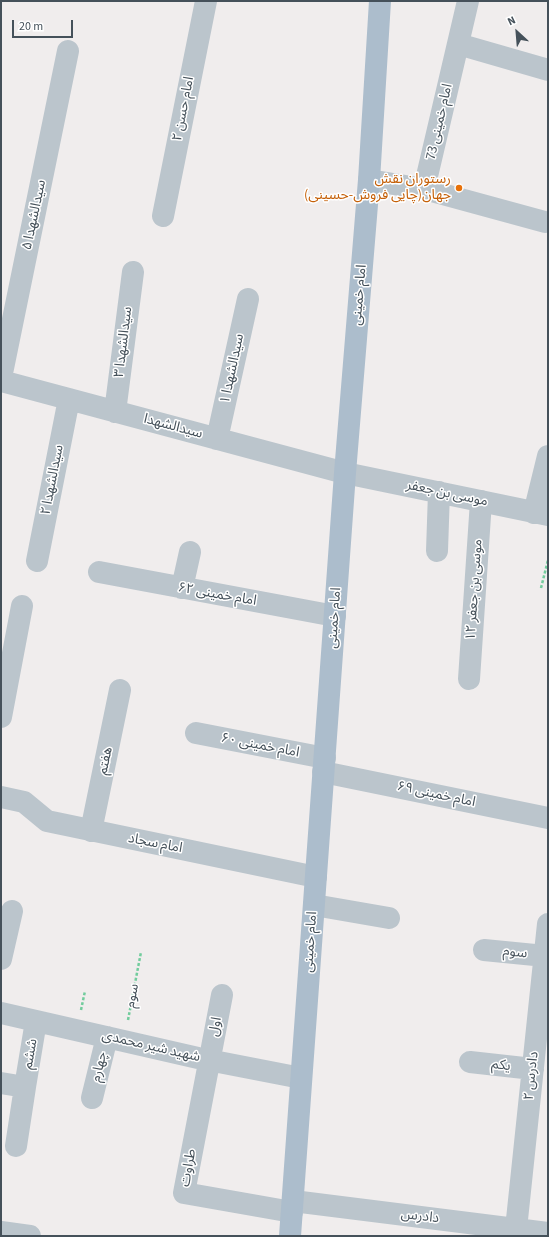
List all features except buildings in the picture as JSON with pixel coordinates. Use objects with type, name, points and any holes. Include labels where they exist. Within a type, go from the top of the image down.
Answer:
[{"type":"main road","name":"امام خمینی","points":[[290,1236],[345,473],[369,180],[380,1]]},
{"type":"street","name":"امام حسن ۲","points":[[163,216],[206,1]]},
{"type":"street","name":"امام خمینی 73","points":[[424,189],[468,1]]},
{"type":"street","points":[[458,44],[548,70]]},
{"type":"street","name":"سیدالشهدا ۵","points":[[1,380],[68,51]]},
{"type":"street","points":[[369,180],[424,189],[544,222]]},
{"type":"street","name":"سیدالشهدا ۳","points":[[116,412],[132,272]]},
{"type":"street","name":"سیدالشهدا ۱","points":[[217,439],[248,299]]},
{"type":"street","name":"سیدالشهدا","points":[[1,380],[345,473]]},
{"type":"street","name":"سیدالشهدا ۲","points":[[37,561],[69,399]]},
{"type":"street","points":[[541,514],[548,456]]},
{"type":"street","name":"موسی بن جعفر","points":[[345,473],[541,514]]},
{"type":"street","points":[[437,551],[439,492]]},
{"type":"street","name":"موسی بن جعفر ۱۲","points":[[470,679],[480,501]]},
{"type":"street","points":[[182,588],[190,552]]},
{"type":"street","name":"امام خمینی ۶۲","points":[[99,572],[335,616]]},
{"type":"street","points":[[1,717],[22,606]]},
{"type":"street","name":"هفتم","points":[[91,831],[120,690]]},
{"type":"street","name":"امام خمینی ۶۰","points":[[196,734],[324,765]]},
{"type":"street","name":"امام خمینی ۶۹","points":[[324,765],[548,818]]},
{"type":"street","name":"امام سجاد","points":[[1,797],[24,802],[47,821],[316,876]]},
{"type":"street","points":[[314,905],[389,918]]},
{"type":"street","points":[[1,959],[12,911]]},
{"type":"street","name":"دادرس ۲","points":[[516,1229],[533,1069],[544,1007],[545,956],[548,924]]},
{"type":"street","name":"سوم","points":[[484,950],[545,956]]},
{"type":"street","name":"اول","points":[[210,1060],[222,994]]},
{"type":"street","name":"شهید شیر محمدی","points":[[1,1013],[210,1060],[302,1078]]},
{"type":"street","name":"ششم","points":[[16,1146],[36,1021]]},
{"type":"street","name":"چهارم","points":[[92,1098],[116,1039]]},
{"type":"street","name":"طراوت","points":[[210,1060],[184,1193],[292,1206]]},
{"type":"street","name":"یکم","points":[[470,1062],[533,1069]]},
{"type":"street","name":"ششم","points":[[1,1082],[25,1088]]},
{"type":"street","name":"دادرس","points":[[292,1206],[548,1233]]},
{"type":"street","points":[[1,1232],[30,1236]]},
{"type":"path","points":[[541,588],[548,560]]},
{"type":"path","name":"سوم","points":[[116,1039],[141,952]]},
{"type":"place","name":"رستوران نقش جهان(چایی فروش-حسینی)","points":[[459,188]]}]
